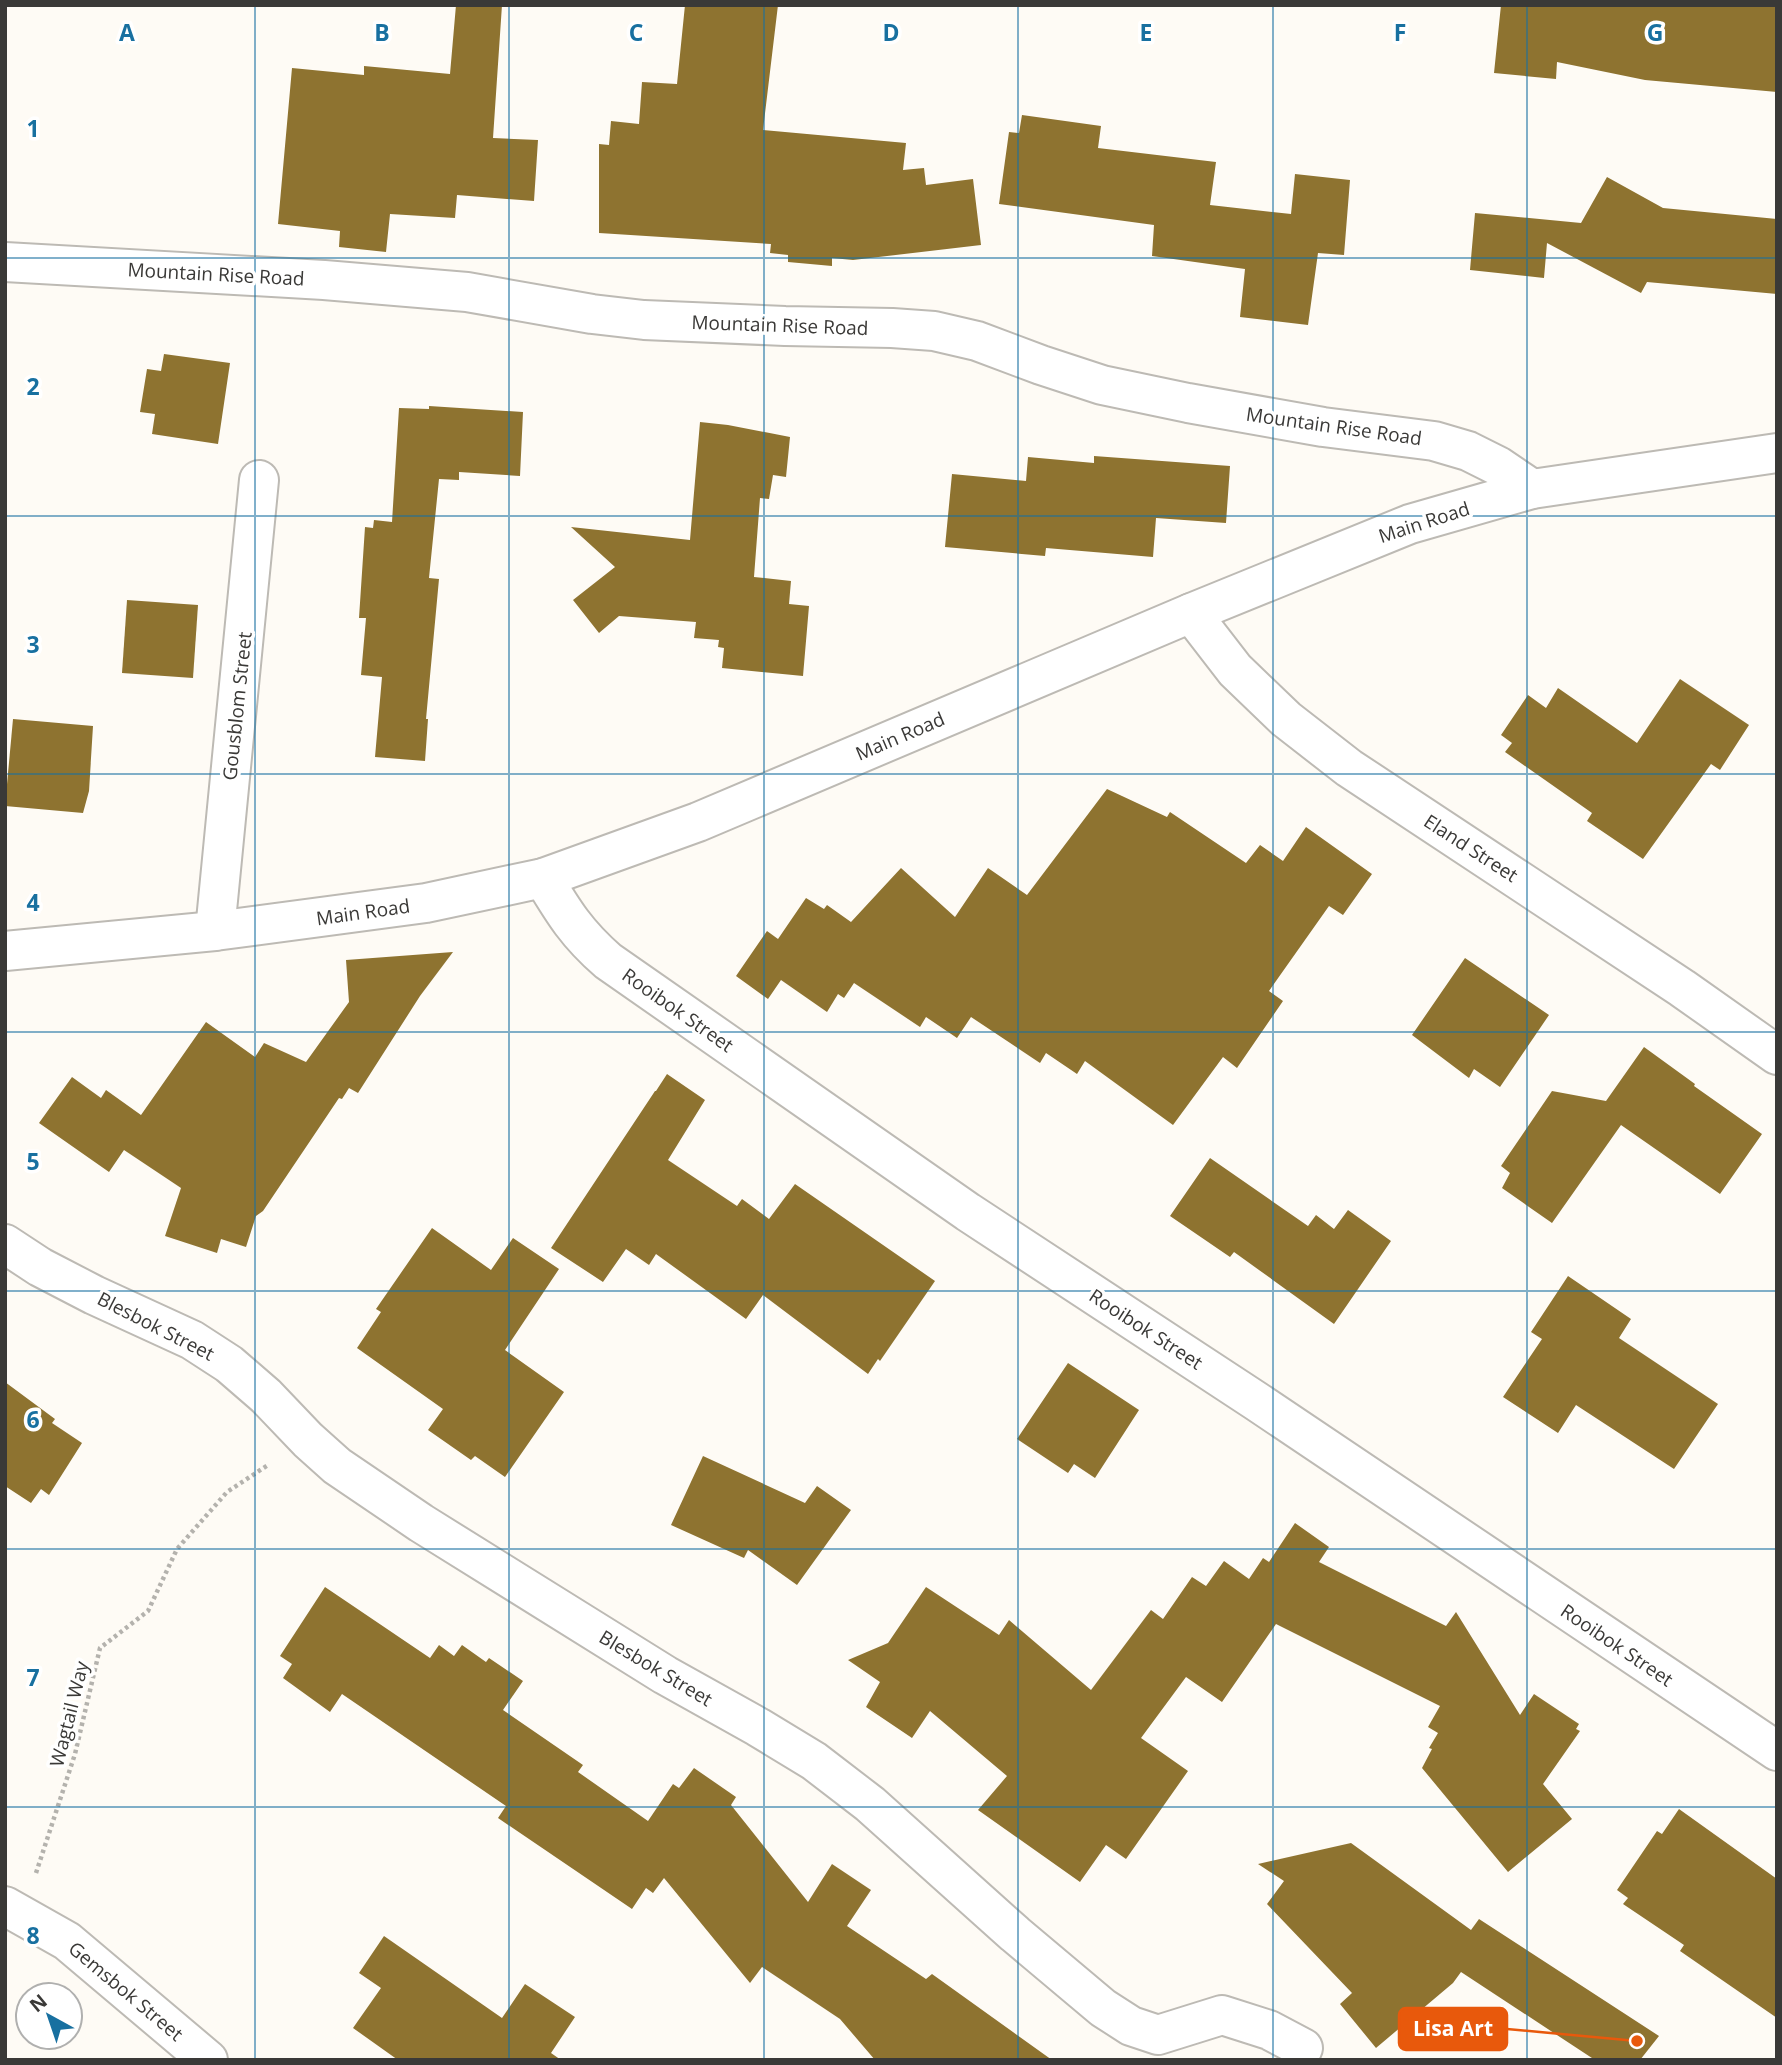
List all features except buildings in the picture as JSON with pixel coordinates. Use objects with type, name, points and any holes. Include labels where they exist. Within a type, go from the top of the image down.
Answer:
[{"type":"street","name":"Mountain Rise Road","points":[[5,262],[311,279],[467,292],[592,314],[644,320],[934,331],[977,341],[1102,385],[1188,404],[1323,427],[1434,441],[1468,450],[1532,489]]},
{"type":"street","name":"Main Road","points":[[5,951],[215,932],[426,903],[542,878],[698,822],[1191,613],[1410,524],[1532,489],[1777,453]]},
{"type":"street","name":"Gousblom Street","points":[[215,932],[259,480]]},
{"type":"street","name":"Eland Street","points":[[1191,613],[1235,670],[1286,719],[1349,768],[1671,981],[1777,1055]]},
{"type":"street","name":"Rooibok Street","points":[[542,878],[568,920],[587,943],[608,961],[968,1212],[1268,1409],[1777,1751]]},
{"type":"street","name":"Blesbok Street","points":[[5,1244],[40,1267],[94,1295],[192,1340],[229,1364],[266,1396],[337,1466],[421,1523],[665,1675],[814,1761],[870,1804],[1015,1934],[1103,2008],[1131,2026],[1158,2035],[1222,2015],[1269,2030],[1303,2048]]},
{"type":"street","name":"Gemsbok Street","points":[[14,1910],[67,1941],[208,2060]]},
{"type":"path","name":"Wagtail Way","points":[[14,1910],[75,1754],[100,1648],[148,1611],[177,1549],[227,1492],[308,1440]]},
{"type":"place","name":"Lisa Art","points":[[1637,2041]]}]
